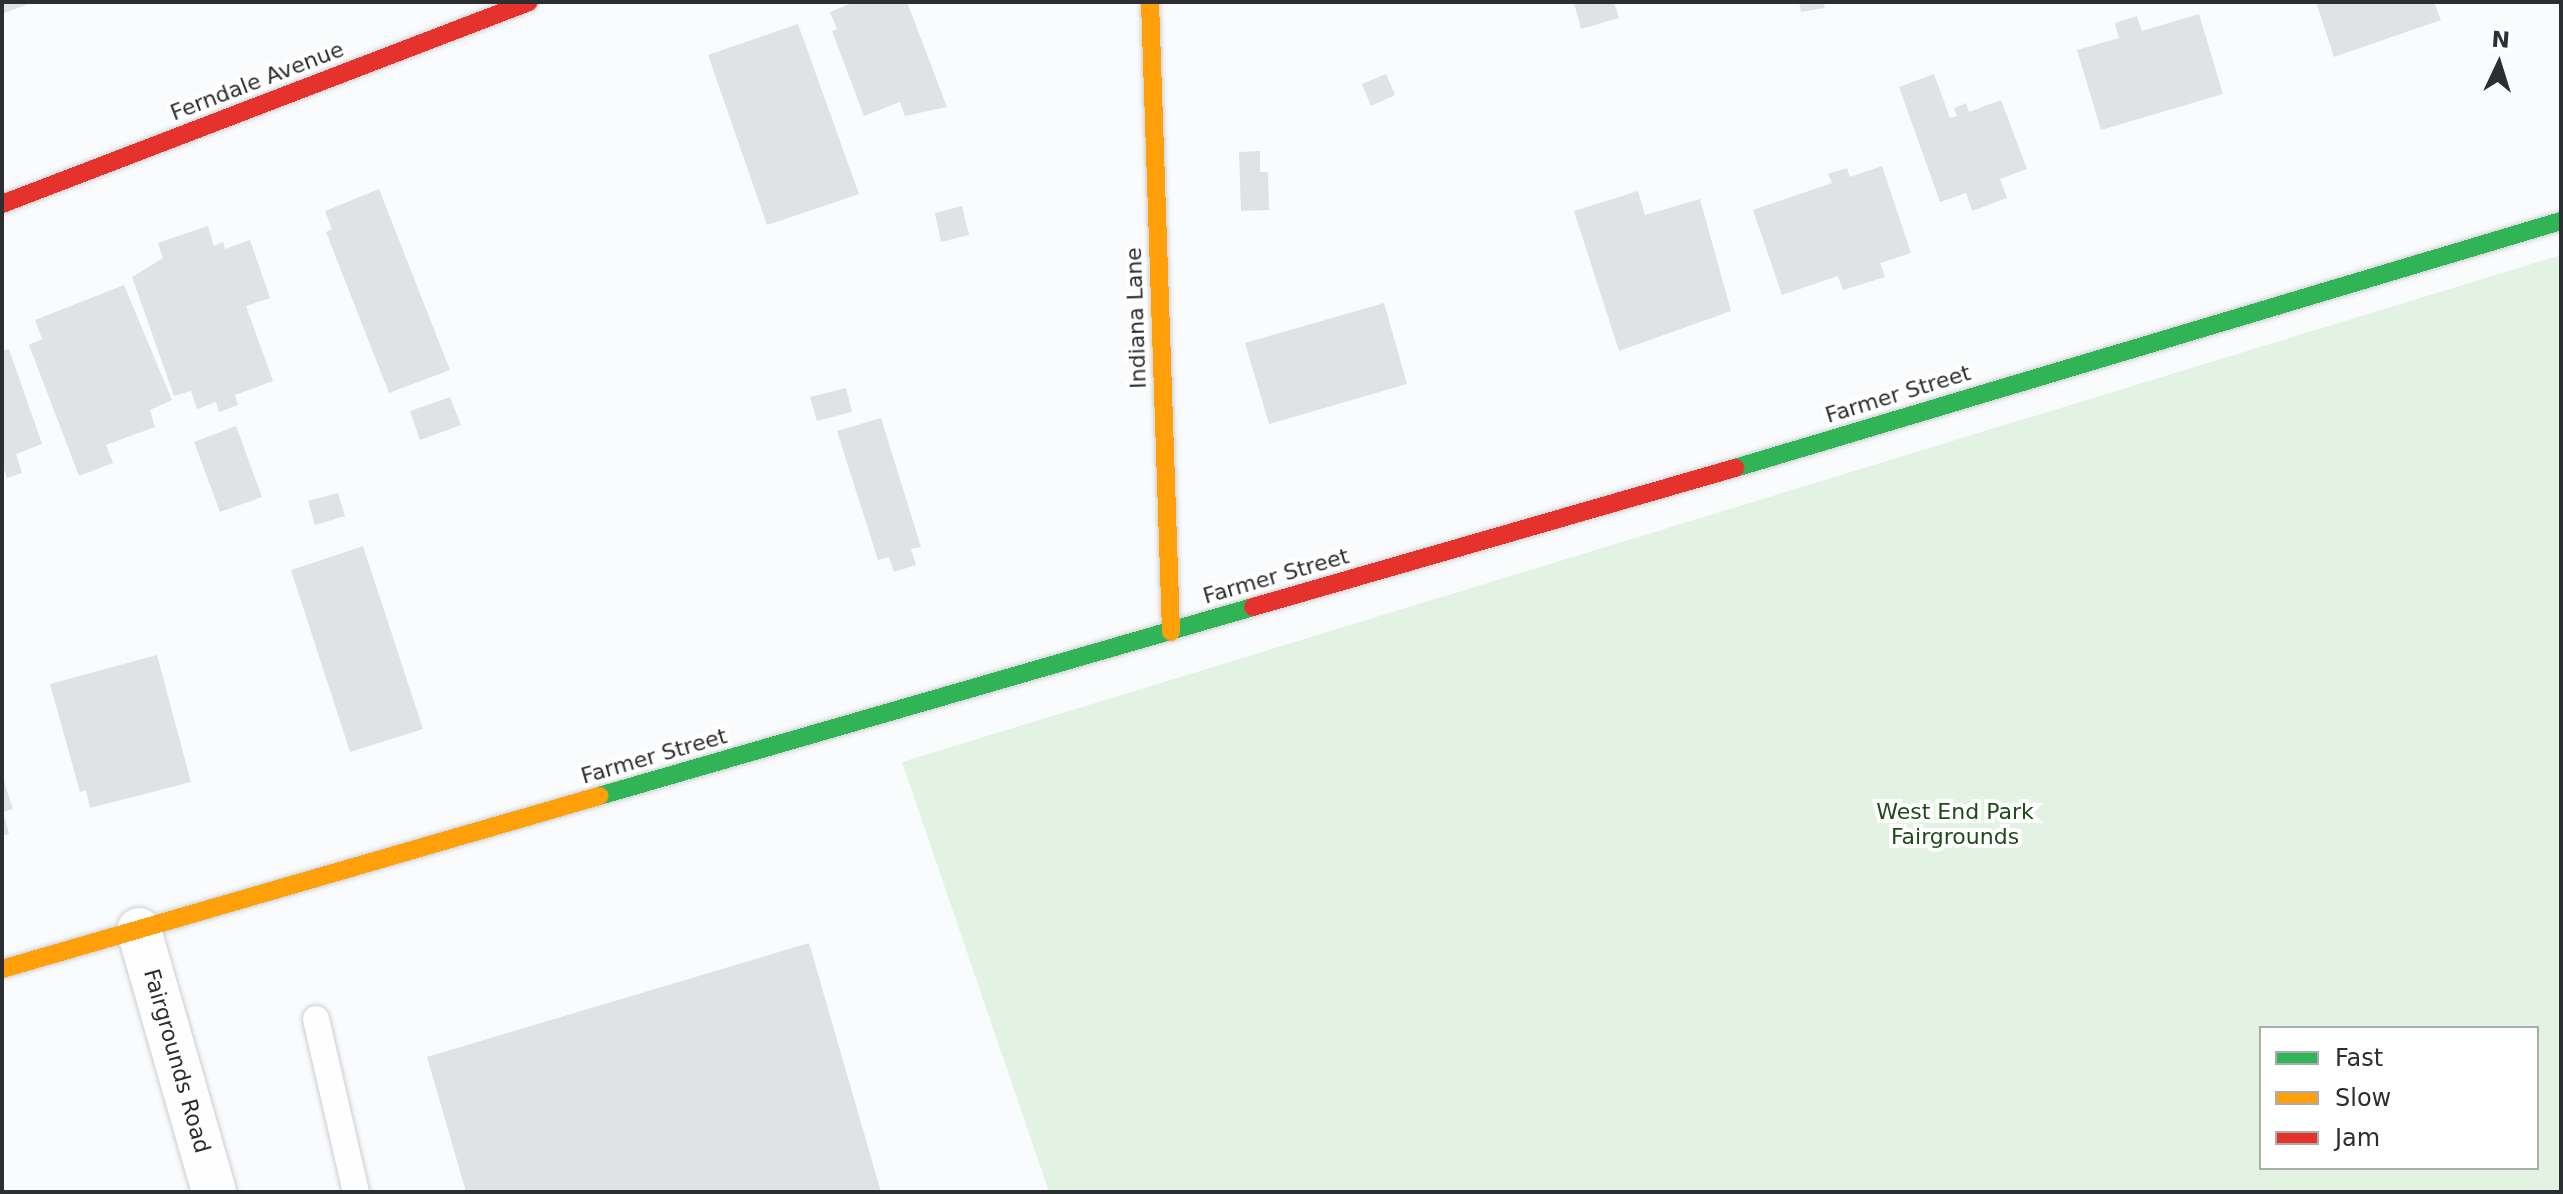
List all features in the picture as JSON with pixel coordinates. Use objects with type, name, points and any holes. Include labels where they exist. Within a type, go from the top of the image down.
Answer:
[{"type":"street","name":"Ferndale Avenue","points":[[2,204],[529,2]]},
{"type":"street","name":"Indiana Lane","points":[[1150,2],[1171,632]]},
{"type":"street","name":"Farmer Street","points":[[2,969],[1171,632],[2561,221]]},
{"type":"street","name":"Fairgrounds Road","points":[[139,930],[214,1192]]},
{"type":"lane","points":[[316,1019],[356,1192]]},
{"type":"green space","name":"West End Park Fairgrounds","points":[[2561,255],[2561,1192],[1049,1192],[902,762]]},
{"type":"building","points":[[2,2],[34,2],[2,14]]},
{"type":"building","points":[[855,2],[907,2],[947,107],[905,116],[900,102],[864,116],[832,31],[837,29],[830,12]]},
{"type":"building","points":[[1614,2],[1619,18],[1581,29],[1574,3]]},
{"type":"building","points":[[1799,2],[1824,2],[1825,8],[1801,12]]},
{"type":"building","points":[[2316,2],[2434,2],[2441,20],[2334,57]]},
{"type":"building","points":[[2199,14],[2223,94],[2101,130],[2077,50],[2119,38],[2115,23],[2137,16],[2142,31]]},
{"type":"building","points":[[798,24],[859,194],[767,225],[708,55]]},
{"type":"building","points":[[1386,74],[1395,95],[1371,106],[1362,84]]},
{"type":"building","points":[[1934,74],[1950,118],[1957,116],[1954,108],[1966,103],[1969,112],[2001,100],[2027,169],[2000,179],[2007,198],[1972,211],[1966,193],[1940,202],[1899,87]]},
{"type":"building","points":[[1260,151],[1260,172],[1268,172],[1269,210],[1241,211],[1239,152]]},
{"type":"building","points":[[1882,166],[1911,253],[1880,263],[1885,277],[1843,290],[1838,276],[1782,295],[1753,210],[1832,183],[1828,174],[1847,168],[1850,177]]},
{"type":"building","points":[[379,189],[450,370],[389,393],[326,232],[332,229],[325,211]]},
{"type":"building","points":[[1638,191],[1645,215],[1700,199],[1731,311],[1619,351],[1574,211]]},
{"type":"building","points":[[962,206],[969,235],[941,242],[935,213]]},
{"type":"building","points":[[208,226],[214,246],[223,242],[225,249],[250,240],[270,298],[246,306],[273,381],[235,395],[238,405],[219,412],[216,402],[197,409],[191,391],[174,396],[132,277],[163,258],[158,243]]},
{"type":"building","points":[[124,285],[172,400],[150,410],[155,427],[106,445],[113,463],[79,476],[29,345],[42,339],[35,320]]},
{"type":"building","points":[[1384,303],[1407,384],[1269,424],[1245,343]]},
{"type":"building","points":[[9,349],[42,444],[16,454],[22,473],[7,478],[2,464],[2,351]]},
{"type":"building","points":[[846,388],[852,412],[817,421],[810,397]]},
{"type":"building","points":[[450,397],[461,425],[420,440],[410,411]]},
{"type":"building","points":[[881,418],[921,547],[911,549],[916,565],[894,572],[889,557],[878,560],[837,431]]},
{"type":"building","points":[[236,426],[262,497],[220,512],[194,442]]},
{"type":"building","points":[[338,493],[345,516],[315,525],[308,501]]},
{"type":"building","points":[[363,546],[423,729],[350,752],[291,570]]},
{"type":"building","points":[[157,655],[191,782],[90,808],[86,790],[80,792],[50,684]]},
{"type":"building","points":[[2,775],[13,809],[3,812],[9,834],[2,836]]},
{"type":"building","points":[[809,943],[881,1192],[466,1192],[427,1057]]},
{"type":"traffic: fast","points":[[1735,468],[2561,221]]},
{"type":"traffic: fast","points":[[599,796],[1253,607]]},
{"type":"traffic: slow","points":[[1150,2],[1171,632]]},
{"type":"traffic: slow","points":[[2,969],[599,796]]},
{"type":"traffic: jam","points":[[2,204],[529,2]]},
{"type":"traffic: jam","points":[[1253,607],[1735,468]]}]
